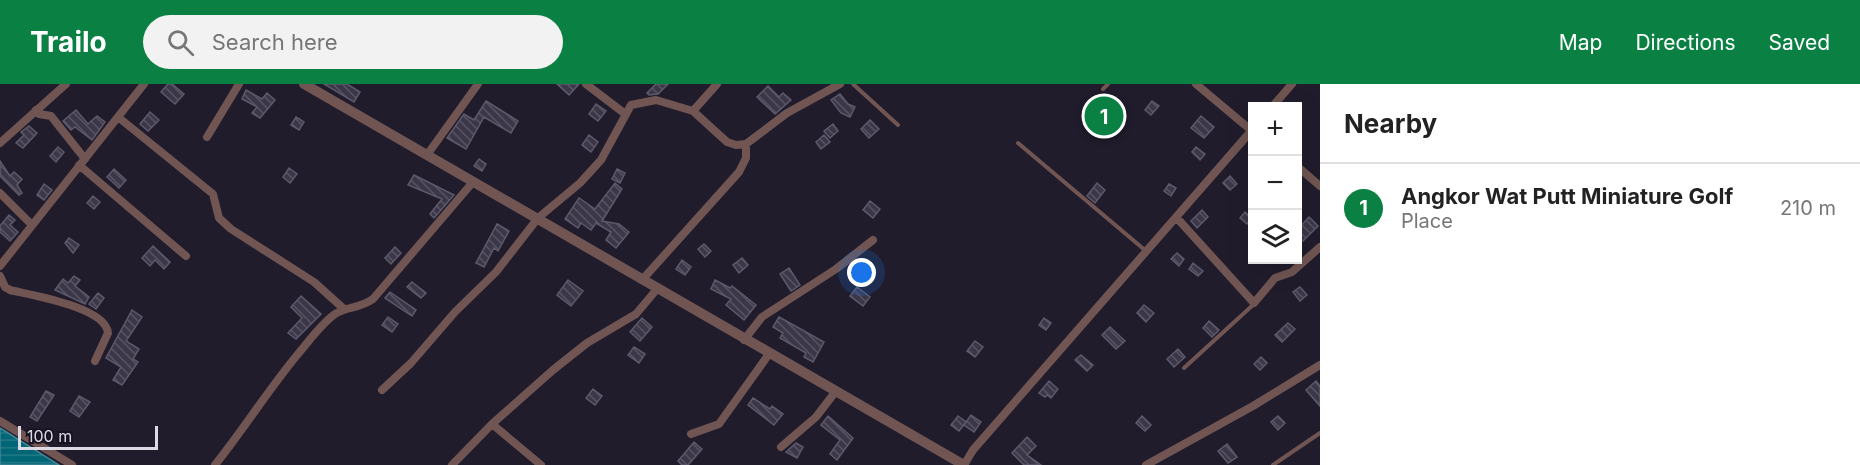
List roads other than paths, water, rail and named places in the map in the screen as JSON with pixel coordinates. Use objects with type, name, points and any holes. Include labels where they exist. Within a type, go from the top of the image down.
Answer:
[{"type":"street","points":[[0,143],[66,84]]},
{"type":"street","points":[[0,266],[144,84]]},
{"type":"street","points":[[207,137],[239,84]]},
{"type":"street","points":[[304,84],[964,465],[972,450],[1248,135]]},
{"type":"street","points":[[428,155],[478,84]]},
{"type":"street","points":[[586,84],[624,113]]},
{"type":"street","points":[[693,111],[717,84]]},
{"type":"street","points":[[382,390],[411,363],[454,312],[496,272],[538,218],[580,183],[601,160],[624,113],[632,105],[656,100],[693,111],[727,142],[736,145],[747,144],[788,113],[840,84]]},
{"type":"street","points":[[1196,84],[1248,127]]},
{"type":"street","points":[[1276,102],[1292,84]]},
{"type":"street","points":[[36,110],[39,114],[51,116],[82,162],[186,256]]},
{"type":"street","points":[[118,117],[213,194],[219,218],[231,229],[314,282],[344,309]]},
{"type":"street","points":[[642,280],[738,172],[746,158],[747,144]]},
{"type":"street","points":[[1302,170],[1320,186]]},
{"type":"street","points":[[215,465],[270,387],[312,336],[334,315],[344,309],[358,308],[373,299],[472,182]]},
{"type":"street","points":[[0,193],[31,224]]},
{"type":"street","points":[[1176,217],[1254,303],[1275,278],[1292,272],[1320,247]]},
{"type":"street","points":[[744,340],[762,317],[836,269],[873,240]]},
{"type":"street","points":[[0,276],[2,290],[73,306],[103,322],[108,333],[95,361]]},
{"type":"street","points":[[452,465],[492,424],[587,343],[636,314],[657,289]]},
{"type":"street","points":[[691,434],[719,423],[769,354]]},
{"type":"street","points":[[1146,465],[1253,406],[1320,365]]},
{"type":"street","points":[[781,447],[816,417],[836,392]]},
{"type":"street","points":[[0,421],[72,465]]},
{"type":"street","points":[[492,424],[541,465]]},
{"type":"lane","points":[[853,84],[898,124]]},
{"type":"lane","points":[[1103,89],[1108,84]]},
{"type":"lane","points":[[1018,143],[1146,252]]},
{"type":"lane","points":[[1184,368],[1254,303]]},
{"type":"lane","points":[[1273,465],[1320,433]]},
{"type":"water","points":[[0,428],[59,465],[0,465]]},
{"type":"place","name":"Angkor Wat Putt Miniature Golf","points":[[1104,116]]}]
